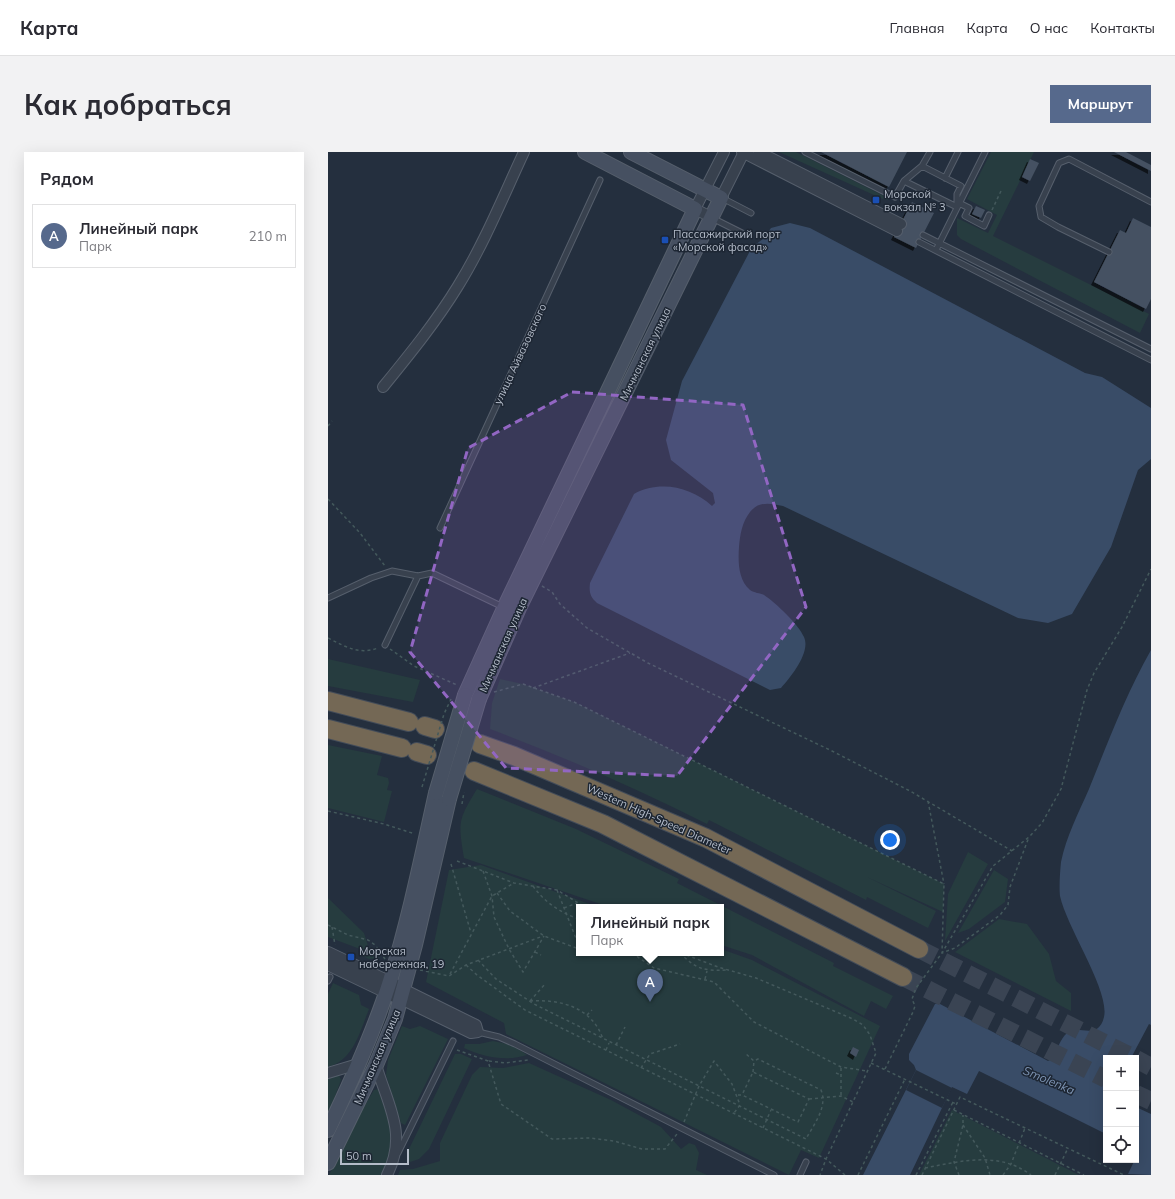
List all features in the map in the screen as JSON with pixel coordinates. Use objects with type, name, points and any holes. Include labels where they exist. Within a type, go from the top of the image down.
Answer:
[{"type":"highway","points":[[328,701],[423,726]]},
{"type":"highway","points":[[328,729],[416,752]]},
{"type":"highway","name":"Western High-Speed Diameter","points":[[480,744],[521,759],[706,838],[919,949]]},
{"type":"highway","points":[[474,771],[603,824],[903,977]]},
{"type":"main road","points":[[585,152],[695,209]]},
{"type":"main road","points":[[631,152],[722,198]]},
{"type":"main road","name":"Мичманская улица","points":[[328,1163],[376,1065],[395,1019],[449,799],[485,696],[519,608],[711,217],[722,198]]},
{"type":"main road","name":"Мичманская улица","points":[[328,1130],[358,1064],[388,987],[402,940],[459,691],[504,608],[695,209]]},
{"type":"street","points":[[383,387],[429,329],[458,286],[492,222],[524,152]]},
{"type":"street","name":"Мичманская улица","points":[[695,209],[724,152]]},
{"type":"street","points":[[743,152],[899,227],[759,152]]},
{"type":"street","name":"Мичманская улица","points":[[722,198],[743,152]]},
{"type":"street","points":[[695,209],[711,217]]},
{"type":"street","points":[[332,951],[388,987]]},
{"type":"street","points":[[328,964],[388,987],[476,1025],[478,1032]]},
{"type":"street","points":[[328,1073],[358,1064]]},
{"type":"street","points":[[376,1065],[396,1129],[397,1148],[394,1161],[387,1175]]},
{"type":"lane","points":[[805,152],[895,197],[904,181],[922,166],[930,152]]},
{"type":"lane","points":[[945,178],[958,152]]},
{"type":"lane","points":[[936,250],[985,152]]},
{"type":"lane","points":[[1109,252],[1058,227],[1041,216],[1040,206],[1059,163],[1069,159],[1151,202]]},
{"type":"lane","points":[[922,166],[961,186],[965,191]]},
{"type":"lane","name":"улица Айвазовского","points":[[440,528],[600,180]]},
{"type":"lane","points":[[904,181],[958,205],[969,208],[965,216],[984,226],[989,215]]},
{"type":"lane","points":[[958,205],[957,194],[961,186]]},
{"type":"lane","points":[[722,198],[752,213]]},
{"type":"lane","points":[[711,217],[742,233]]},
{"type":"lane","points":[[923,235],[1151,349]]},
{"type":"lane","points":[[919,242],[1151,360]]},
{"type":"lane","points":[[328,598],[371,578],[392,571],[418,576],[432,573],[504,608]]},
{"type":"lane","points":[[385,645],[418,576]]},
{"type":"lane","points":[[478,1032],[499,1037],[774,1175]]},
{"type":"lane","points":[[394,1161],[453,1041]]},
{"type":"lane","points":[[800,1175],[806,1162]]},
{"type":"path","points":[[989,215],[1001,191]]},
{"type":"path","points":[[328,426],[332,421]]},
{"type":"path","points":[[328,499],[360,533],[384,565],[392,571]]},
{"type":"path","points":[[885,1069],[913,1012],[915,1006],[912,1000],[916,988],[942,953],[993,866],[1029,837],[1042,823],[1062,789],[1087,690],[1094,674],[1122,627],[1151,569]]},
{"type":"path","points":[[540,584],[552,592],[560,604],[587,628],[630,653],[832,751],[928,801],[1012,851]]},
{"type":"path","points":[[328,638],[355,651],[369,651],[385,645],[414,666],[459,691],[444,714],[422,787]]},
{"type":"path","points":[[533,688],[630,653]]},
{"type":"path","points":[[485,696],[524,684],[574,702],[944,884]]},
{"type":"path","points":[[928,801],[944,884],[942,953]]},
{"type":"path","points":[[328,811],[384,824],[415,834]]},
{"type":"path","points":[[942,953],[956,948],[1000,915],[1010,899],[1010,888],[1029,837]]},
{"type":"path","points":[[457,861],[514,883],[557,890],[580,904]]},
{"type":"path","points":[[451,864],[471,933]]},
{"type":"path","points":[[483,871],[492,896],[494,917],[508,949],[523,972],[544,936]]},
{"type":"path","points":[[449,976],[492,896],[514,883]]},
{"type":"path","points":[[533,886],[541,897],[566,915],[576,918]]},
{"type":"path","points":[[557,890],[576,940]]},
{"type":"path","points":[[497,893],[510,911],[544,936],[576,947]]},
{"type":"path","points":[[564,908],[577,902]]},
{"type":"path","points":[[328,925],[352,936],[368,940],[375,945],[386,960]]},
{"type":"path","points":[[332,927],[332,951]]},
{"type":"path","points":[[420,970],[449,976],[466,965],[544,936]]},
{"type":"path","points":[[535,952],[541,955]]},
{"type":"path","points":[[636,956],[654,968],[714,982],[754,1022],[841,1067],[867,1071]]},
{"type":"path","points":[[684,956],[691,964],[707,971],[727,970]]},
{"type":"path","points":[[689,956],[727,970],[756,978],[853,1019],[862,1025],[870,1035],[876,1053],[826,1159],[820,1175]]},
{"type":"path","points":[[478,960],[496,979],[530,1001],[603,1039],[740,1105],[766,1120],[806,1139],[822,1108],[824,1097],[821,1090],[758,1059],[754,1061]]},
{"type":"path","points":[[466,965],[477,976],[525,1010],[826,1159],[845,1175]]},
{"type":"path","points":[[653,973],[654,968]]},
{"type":"path","points":[[704,979],[707,971]]},
{"type":"path","points":[[530,1001],[546,983]]},
{"type":"path","points":[[554,1001],[555,996]]},
{"type":"path","points":[[530,1001],[554,1001],[587,1015],[599,1026],[603,1039]]},
{"type":"path","points":[[587,1015],[592,1010]]},
{"type":"path","points":[[616,1045],[625,1028]]},
{"type":"path","points":[[606,1050],[610,1042]]},
{"type":"path","points":[[642,1068],[650,1054],[661,1049],[680,1044]]},
{"type":"path","points":[[456,1049],[488,1061],[505,1063],[530,1059],[532,1053]]},
{"type":"path","points":[[745,1053],[754,1061]]},
{"type":"path","points":[[488,1061],[502,1104],[552,1139],[590,1138],[614,1141],[642,1149],[665,1149],[682,1128],[699,1086],[714,1061],[732,1084],[740,1105]]},
{"type":"path","points":[[742,1095],[753,1072],[754,1061]]},
{"type":"path","points":[[871,1063],[957,1104]]},
{"type":"path","points":[[841,1067],[841,1096]]},
{"type":"path","points":[[753,1072],[809,1099],[841,1096],[853,1102]]},
{"type":"path","points":[[836,1073],[841,1075]]},
{"type":"path","points":[[858,1175],[905,1079]]},
{"type":"path","points":[[737,1096],[742,1095],[798,1122],[809,1099]]},
{"type":"path","points":[[922,1175],[960,1097],[1124,1175]]},
{"type":"path","points":[[916,1175],[953,1102]]},
{"type":"path","points":[[734,1114],[740,1105]]},
{"type":"path","points":[[762,1128],[772,1109]]},
{"type":"path","points":[[954,1110],[1084,1175]]},
{"type":"path","points":[[959,1175],[954,1162],[963,1125],[963,1115]]},
{"type":"path","points":[[963,1125],[985,1158],[990,1175]]},
{"type":"path","points":[[1003,1175],[1011,1164],[1018,1142],[1025,1128]]},
{"type":"path","points":[[1055,1175],[1068,1148]]},
{"type":"path","points":[[925,1168],[985,1158],[1011,1164],[1031,1175]]},
{"type":"highlighted area","points":[[572,392],[743,405],[806,607],[677,776],[506,768],[410,652],[468,448]]},
{"type":"green space","points":[[779,152],[796,152],[890,199],[885,200]]},
{"type":"green space","points":[[991,152],[1034,152],[993,236],[1149,314],[1140,333],[961,239],[957,235],[957,218],[988,233],[997,215],[967,199]]},
{"type":"green space","points":[[328,659],[420,680],[413,702],[328,686]]},
{"type":"green space","points":[[500,679],[523,684],[574,702],[944,884],[943,912],[867,877],[936,911],[928,928],[867,897],[866,900],[709,820],[707,824],[600,774],[490,729],[492,703]]},
{"type":"green space","points":[[328,745],[382,756],[377,775],[388,778],[389,783],[387,790],[392,791],[384,822],[328,808]]},
{"type":"green space","points":[[477,789],[576,829],[679,879],[677,883],[718,904],[600,904],[464,858],[460,829],[466,808]]},
{"type":"green space","points":[[968,852],[988,864],[945,941],[948,894]]},
{"type":"green space","points":[[481,865],[590,904],[576,904],[576,956],[724,956],[724,950],[752,960],[880,1026],[819,1158],[801,1150],[789,1175],[506,1034],[504,1023],[426,982],[449,870]]},
{"type":"green space","points":[[994,870],[1008,879],[1005,902],[969,929],[958,933]]},
{"type":"green space","points":[[328,898],[364,933],[368,946],[379,958],[369,959],[359,954],[360,949],[328,937]]},
{"type":"green space","points":[[724,907],[834,963],[833,966],[893,996],[886,1009],[871,1001],[864,1016],[752,955],[724,946]]},
{"type":"green space","points":[[999,919],[1027,924],[1049,954],[1056,981],[1071,993],[1071,1011],[955,952]]},
{"type":"green space","points":[[333,983],[359,995],[361,1005],[369,1009],[355,1044],[344,1058],[328,1067],[328,994]]},
{"type":"green space","points":[[402,1026],[410,1029],[420,1026],[448,1039],[405,1125],[401,1123],[386,1075],[388,1060]]},
{"type":"green space","points":[[493,1041],[512,1045],[527,1055],[511,1058],[495,1058],[464,1048],[465,1044],[479,1044]]},
{"type":"green space","points":[[455,1054],[461,1054],[472,1059],[429,1149],[419,1159],[410,1162],[408,1158],[409,1149]]},
{"type":"green space","points":[[529,1063],[611,1100],[661,1127],[681,1149],[689,1143],[695,1145],[699,1153],[696,1170],[707,1175],[398,1175],[400,1170],[413,1169],[440,1161],[440,1143],[472,1075],[480,1067],[503,1068]]},
{"type":"green space","points":[[339,1075],[341,1080],[328,1115],[328,1078]]},
{"type":"green space","points":[[378,1089],[393,1134],[391,1155],[381,1175],[329,1175],[352,1127],[374,1090]]},
{"type":"green space","points":[[952,1110],[1079,1175],[919,1175]]},
{"type":"water","points":[[790,223],[810,228],[1085,373],[1102,377],[1151,408],[1151,459],[1138,470],[1111,547],[1072,614],[1048,623],[1018,618],[783,506],[769,504],[761,504],[753,508],[745,520],[740,538],[739,564],[741,576],[746,586],[750,590],[764,595],[775,603],[787,614],[804,637],[805,650],[799,664],[781,688],[770,690],[597,603],[593,599],[590,592],[590,583],[634,494],[654,487],[675,488],[695,494],[712,506],[715,503],[713,493],[671,460],[666,440],[682,381],[752,247],[763,239],[771,228]]},
{"type":"water","name":"Smolenka","points":[[1151,650],[1151,1025],[1149,1024],[1133,1055],[1103,1055],[1103,1133],[979,1071],[967,1094],[952,1087],[910,1175],[863,1175],[916,1070],[914,1065],[909,1060],[909,1054],[935,1004],[940,1004],[1048,1061],[1052,1059],[1060,1042],[1071,1030],[1087,1031],[1097,1029],[1101,1024],[1104,1017],[1104,1006],[1101,992],[1064,909],[1060,896],[1061,862],[1069,834],[1118,718]]},
{"type":"water","points":[[1139,1108],[1151,1114],[1151,1175],[1128,1174],[1133,1163],[1139,1163]]},
{"type":"pier","points":[[916,1070],[952,1088],[942,1108],[906,1090]]},
{"type":"building","points":[[821,152],[907,152],[889,187]]},
{"type":"building","points":[[1114,152],[1126,152],[1151,165],[1151,171]]},
{"type":"building","points":[[1030,159],[1039,163],[1030,181],[1022,177]]},
{"type":"building","points":[[912,202],[934,213],[916,248],[894,237]]},
{"type":"building","points":[[976,206],[985,210],[981,218],[972,214]]},
{"type":"building","points":[[1133,218],[1151,227],[1151,299],[1146,309],[1094,282],[1120,230],[1126,233]]},
{"type":"building","points":[[853,1047],[859,1050],[856,1057],[850,1053]]},
{"type":"tunnel","points":[[919,949],[1128,1055]]},
{"type":"tunnel","points":[[903,977],[1103,1077]]},
{"type":"tunnel","points":[[1139,1061],[1151,1067]]},
{"type":"tunnel","points":[[1139,1095],[1151,1101]]},
{"type":"place","name":"Морской вокзал № 3","points":[[876,200]]},
{"type":"place","name":"Пассажирский порт «Морской фасад»","points":[[665,240]]},
{"type":"place","name":"Морская набережная, 19","points":[[351,957]]},
{"type":"place","name":"Линейный парк","points":[[650,1002]]}]
